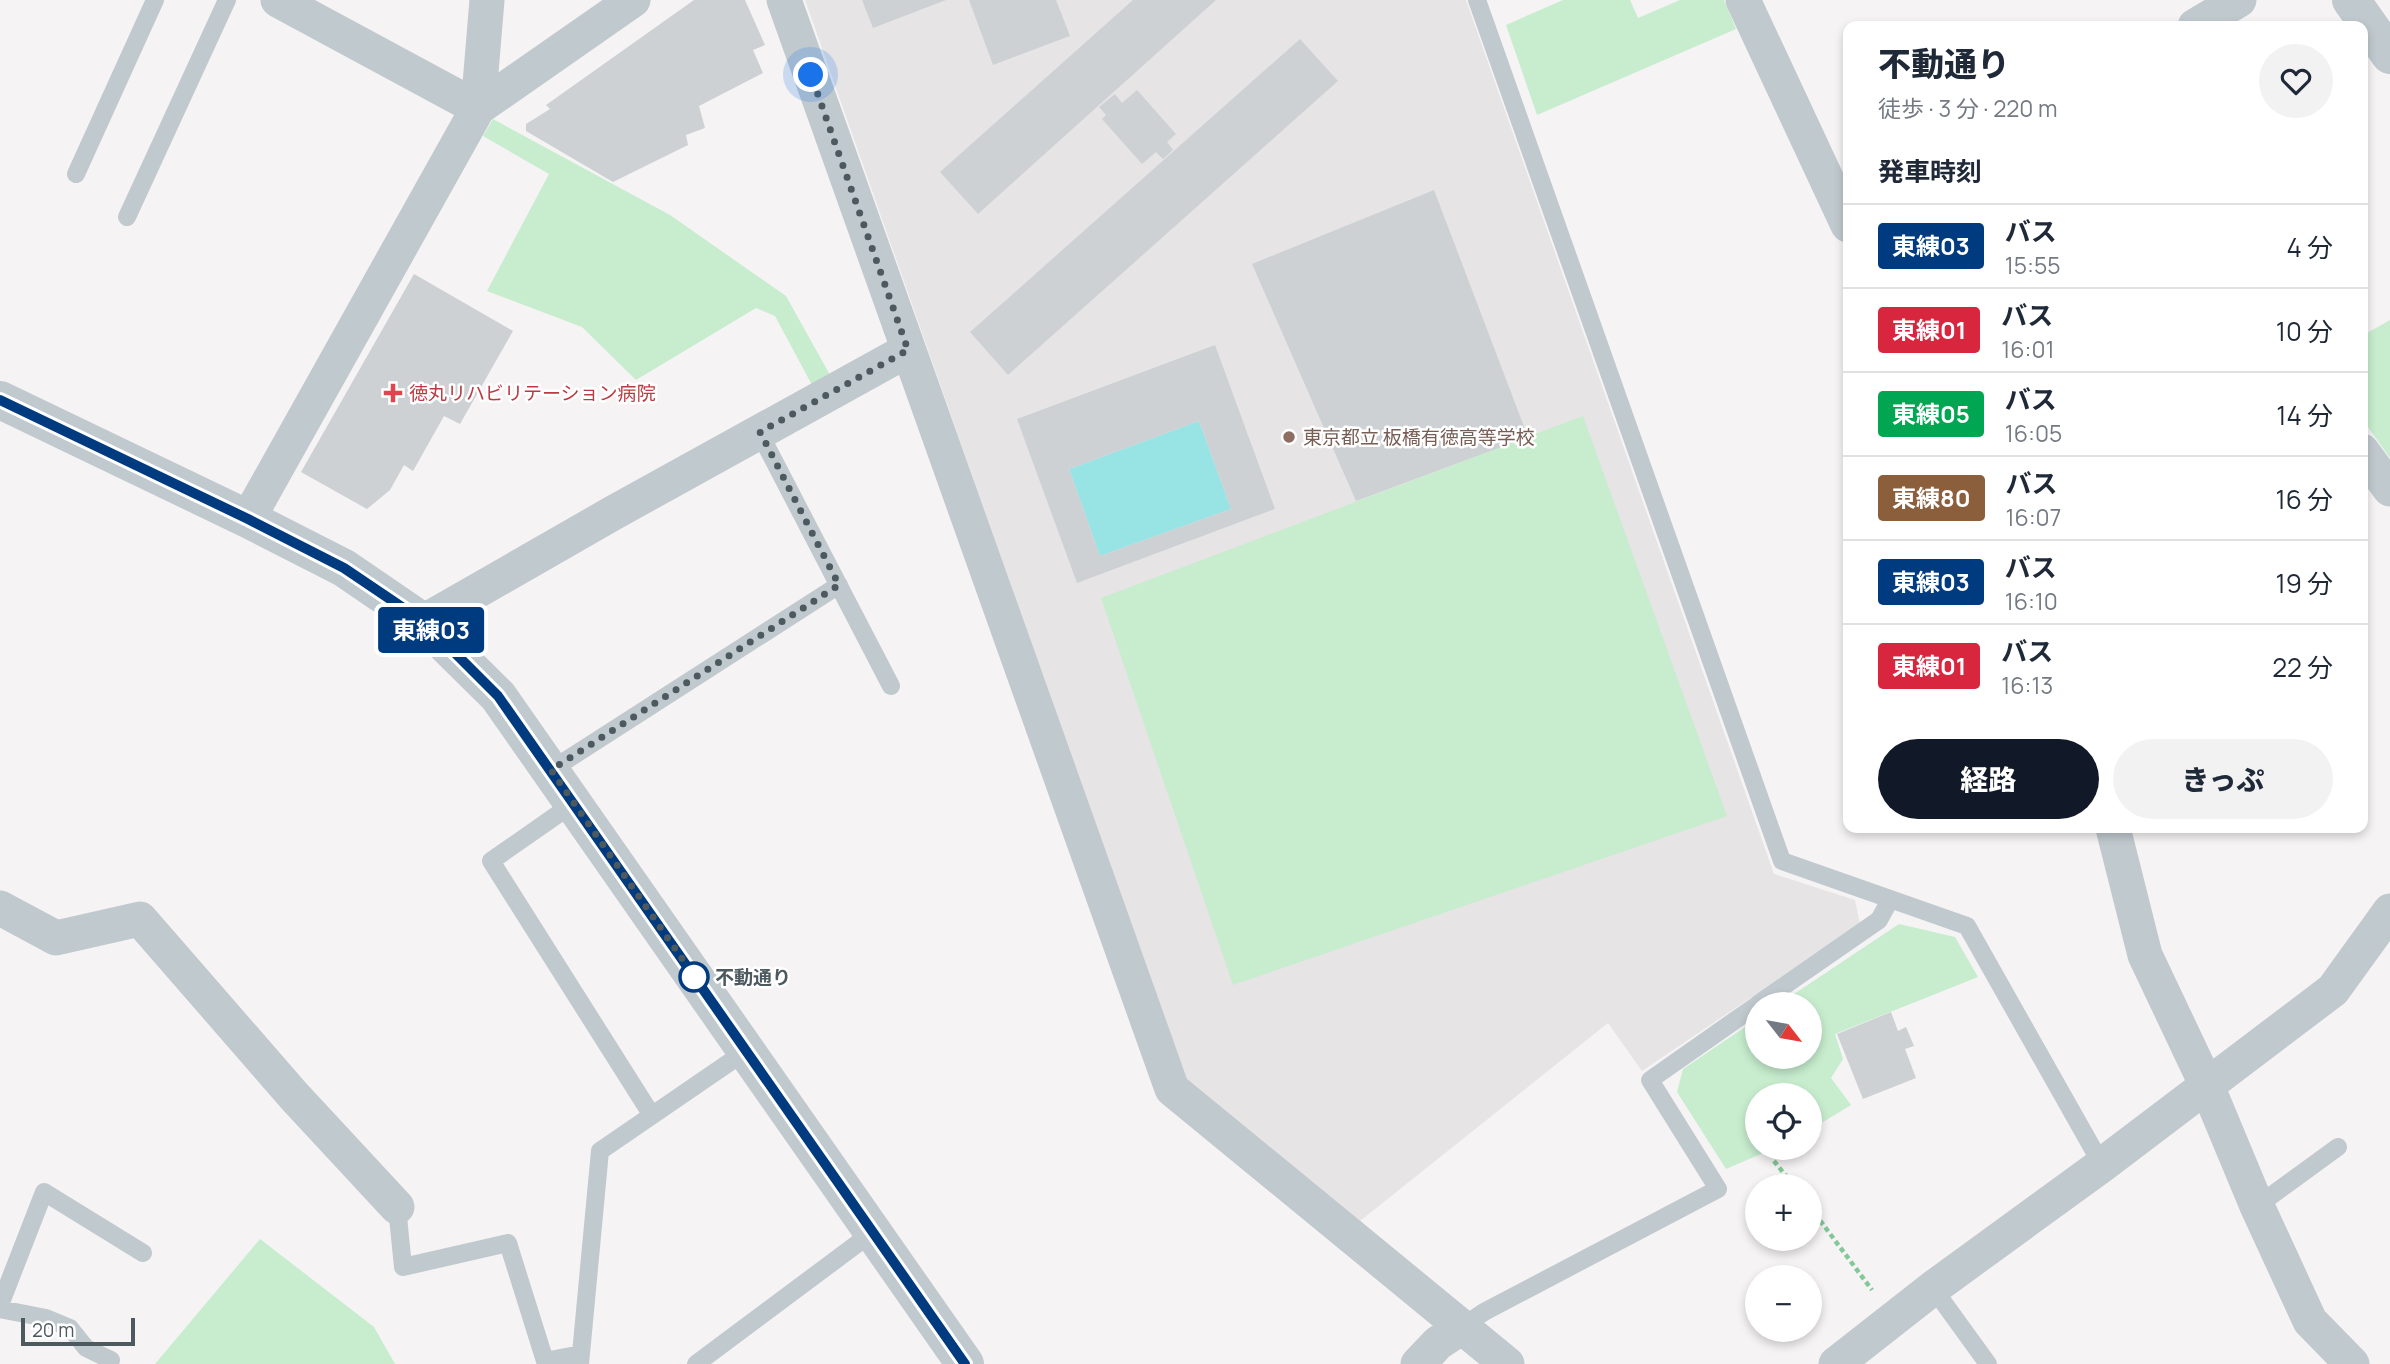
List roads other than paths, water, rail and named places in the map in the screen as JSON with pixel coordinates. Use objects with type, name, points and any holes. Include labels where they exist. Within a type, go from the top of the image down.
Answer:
[{"type":"street","points":[[278,0],[478,108]]},
{"type":"street","points":[[248,519],[478,108],[487,0]]},
{"type":"street","points":[[478,108],[633,0]]},
{"type":"street","points":[[784,0],[1172,1089],[1507,1364]]},
{"type":"street","points":[[1743,0],[1843,214]]},
{"type":"street","points":[[2203,21],[2239,0]]},
{"type":"street","points":[[2351,0],[2366,21]]},
{"type":"street","points":[[2368,24],[2390,55]]},
{"type":"street","points":[[424,622],[908,350]]},
{"type":"street","points":[[0,400],[344,568],[424,622],[498,696],[965,1364]]},
{"type":"street","points":[[2368,459],[2390,489]]},
{"type":"street","points":[[2114,833],[2145,955],[2207,1086],[2257,1206],[2310,1321],[2352,1364]]},
{"type":"street","points":[[0,908],[56,939],[141,919],[294,1096],[397,1207]]},
{"type":"street","points":[[1836,1364],[1933,1288],[2102,1165],[2333,990],[2390,911]]},
{"type":"street","points":[[1418,1364],[1438,1343],[1462,1327]]},
{"type":"lane","points":[[76,174],[155,0]]},
{"type":"lane","points":[[127,217],[227,0]]},
{"type":"lane","points":[[1477,0],[1782,861],[1967,926],[2102,1165]]},
{"type":"lane","points":[[760,432],[891,686]]},
{"type":"lane","points":[[551,770],[839,585]]},
{"type":"lane","points":[[573,803],[491,861],[651,1114]]},
{"type":"lane","points":[[1776,992],[1879,920],[1889,900]]},
{"type":"lane","points":[[1462,1327],[1484,1312],[1718,1189],[1650,1080],[1745,1013]]},
{"type":"lane","points":[[397,1207],[403,1267],[508,1242],[545,1360],[580,1359],[600,1151],[746,1051]]},
{"type":"lane","points":[[2257,1206],[2338,1147]]},
{"type":"lane","points":[[111,1360],[87,1356],[70,1328],[46,1318],[0,1307],[44,1192],[143,1253]]},
{"type":"lane","points":[[696,1364],[873,1232]]},
{"type":"lane","points":[[1933,1288],[1988,1364]]},
{"type":"water","points":[[1199,421],[1231,509],[1100,556],[1069,469]]},
{"type":"place","name":"徳丸リハビリテーション病院","points":[[393,393]]},
{"type":"place","name":"東京都立 板橋有徳高等学校","points":[[1289,437]]},
{"type":"place","name":"不動通り","points":[[694,977]]}]
